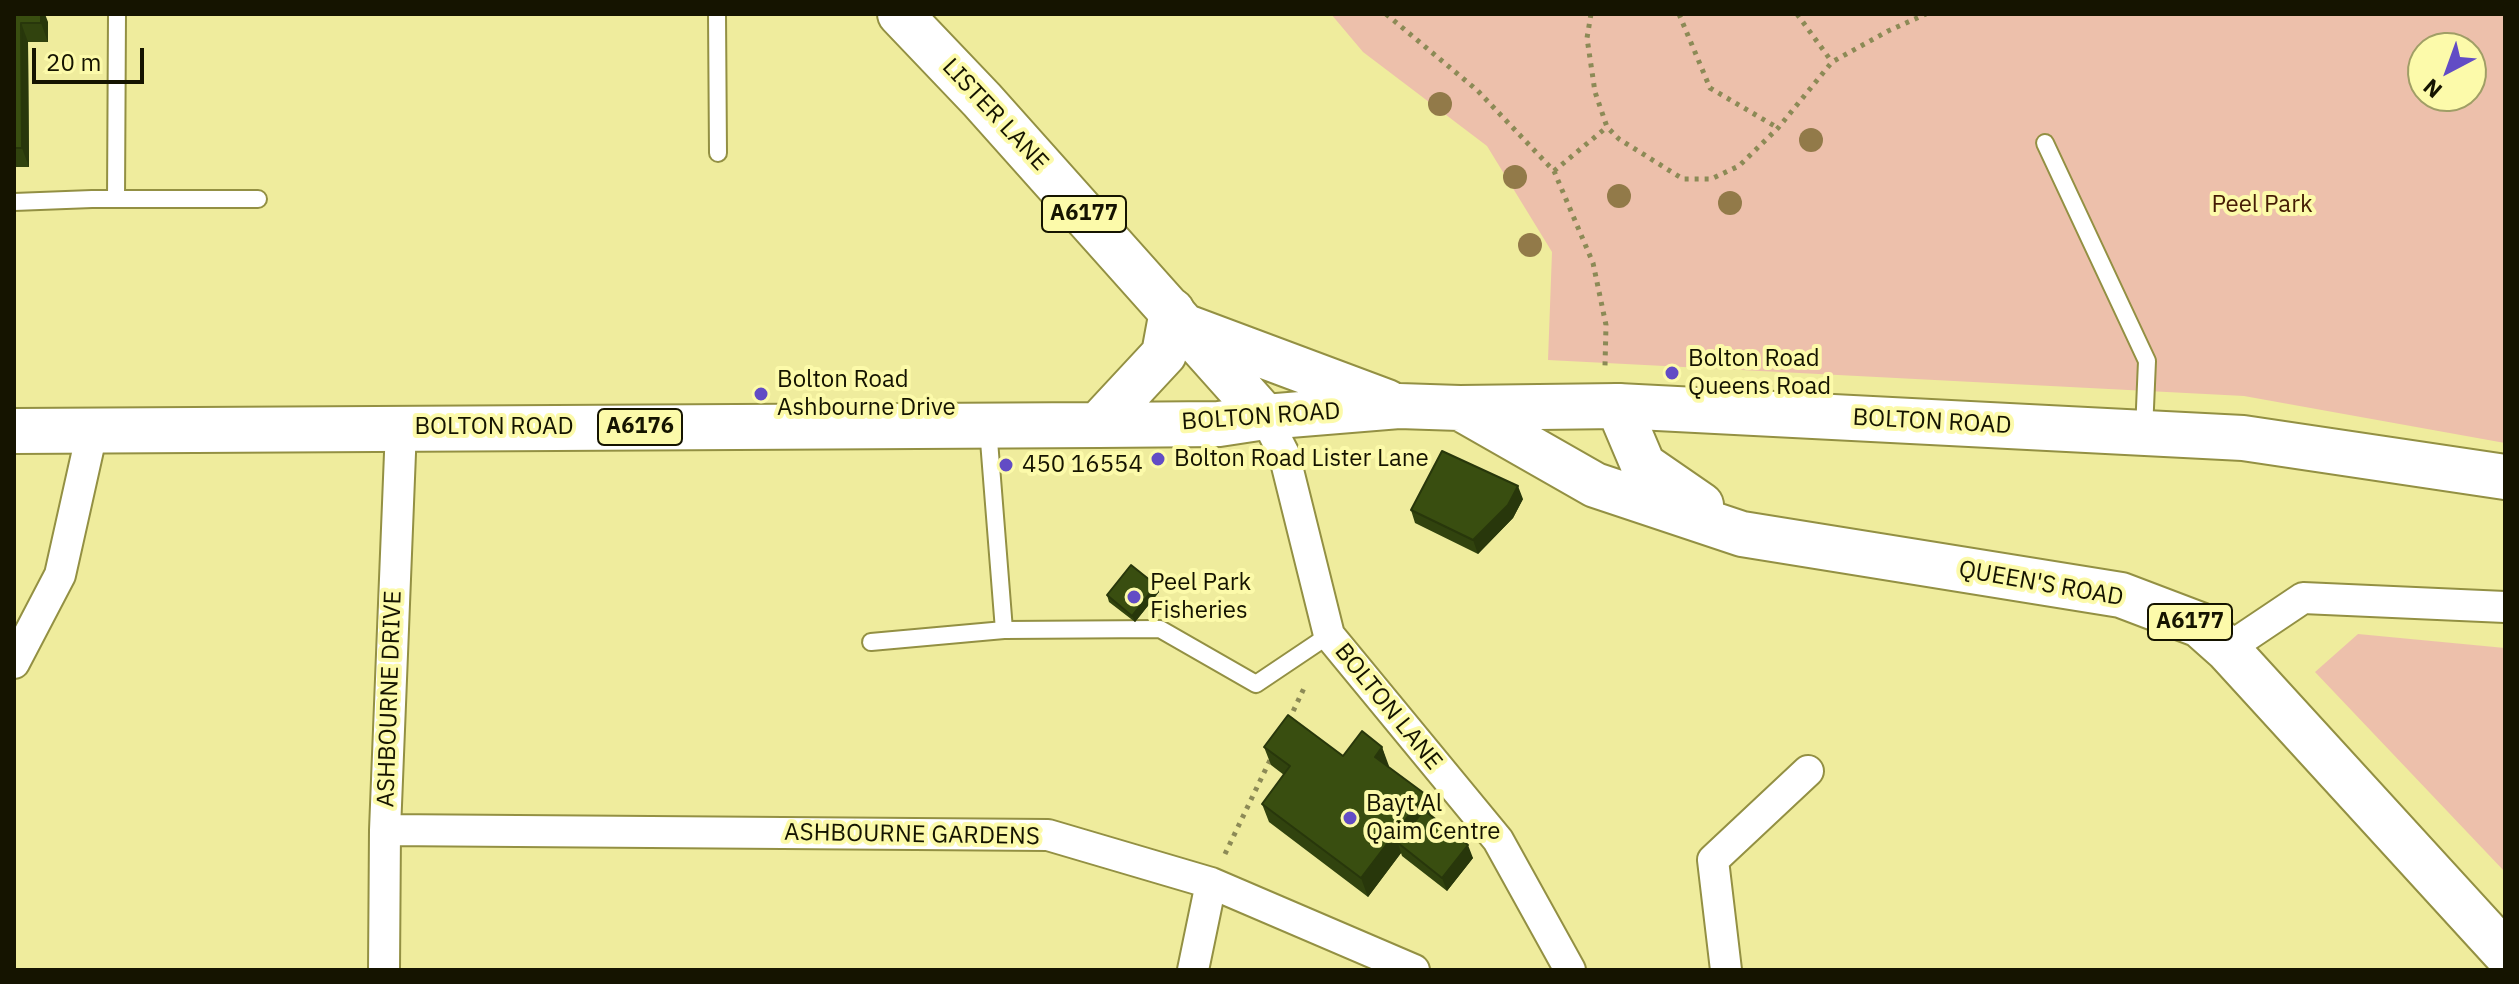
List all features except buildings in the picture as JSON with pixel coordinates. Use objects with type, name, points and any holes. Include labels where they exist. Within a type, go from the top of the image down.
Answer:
[{"type":"main road","name":"LISTER LANE","points":[[900,14],[993,112],[1265,417]]},
{"type":"main road","name":"LISTER LANE","points":[[1177,319],[1399,406]]},
{"type":"main road","points":[[1098,425],[1164,354],[1177,319]]},
{"type":"main road","points":[[1611,391],[1643,465],[1742,534]]},
{"type":"main road","name":"BOLTON ROAD","points":[[14,431],[1219,424],[1399,406],[1460,408],[1611,391],[2243,438],[2505,477]]},
{"type":"main road","name":"QUEEN'S ROAD","points":[[1460,408],[1595,485],[1742,534],[2121,595],[2200,625],[2227,649],[2505,953]]},
{"type":"street","name":"BOLTON LANE","points":[[1265,417],[1284,454],[1329,635],[1498,840],[1570,970]]},
{"type":"street","name":"ASHBOURNE DRIVE","points":[[384,970],[385,830],[401,428]]},
{"type":"street","points":[[14,663],[60,575],[92,432]]},
{"type":"street","points":[[2227,649],[2303,598],[2505,607]]},
{"type":"street","points":[[1726,970],[1713,860],[1808,771]]},
{"type":"street","name":"ASHBOURNE GARDENS","points":[[385,830],[1048,835],[1211,883],[1414,970]]},
{"type":"street","points":[[1193,970],[1211,883]]},
{"type":"lane","points":[[116,199],[117,14]]},
{"type":"lane","points":[[717,14],[718,153]]},
{"type":"lane","points":[[2045,143],[2147,361],[2144,433]]},
{"type":"lane","points":[[14,202],[258,199]]},
{"type":"lane","points":[[987,425],[1004,630]]},
{"type":"lane","points":[[871,642],[1004,630],[1160,629],[1256,684],[1329,635]]},
{"type":"path","points":[[1386,14],[1478,91],[1554,171],[1593,263],[1606,325],[1611,391]]},
{"type":"path","points":[[1591,14],[1587,38],[1593,79],[1607,127],[1619,139],[1683,179],[1711,179],[1739,166],[1778,128],[1832,62],[1926,14]]},
{"type":"path","points":[[1679,14],[1710,88],[1778,128]]},
{"type":"path","points":[[1797,14],[1832,62]]},
{"type":"path","points":[[1554,171],[1607,127]]},
{"type":"path","points":[[1283,731],[1329,635]]},
{"type":"path","points":[[1211,883],[1277,745]]},
{"type":"green space","name":"Peel Park","points":[[1331,14],[2505,14],[2505,443],[2244,396],[1548,360],[1552,252],[1487,146],[1363,52]]},
{"type":"green space","points":[[2358,634],[2505,648],[2505,872],[2315,672]]},
{"type":"place","name":"Bolton Road Queens Road","points":[[1672,373]]},
{"type":"place","name":"Bolton Road Ashbourne Drive","points":[[761,394]]},
{"type":"place","name":"Bolton Road Lister Lane","points":[[1158,459]]},
{"type":"place","name":"450 16554","points":[[1006,465]]},
{"type":"place","name":"Peel Park Fisheries","points":[[1134,597]]},
{"type":"place","name":"Bayt Al Qaim Centre","points":[[1350,818]]}]
